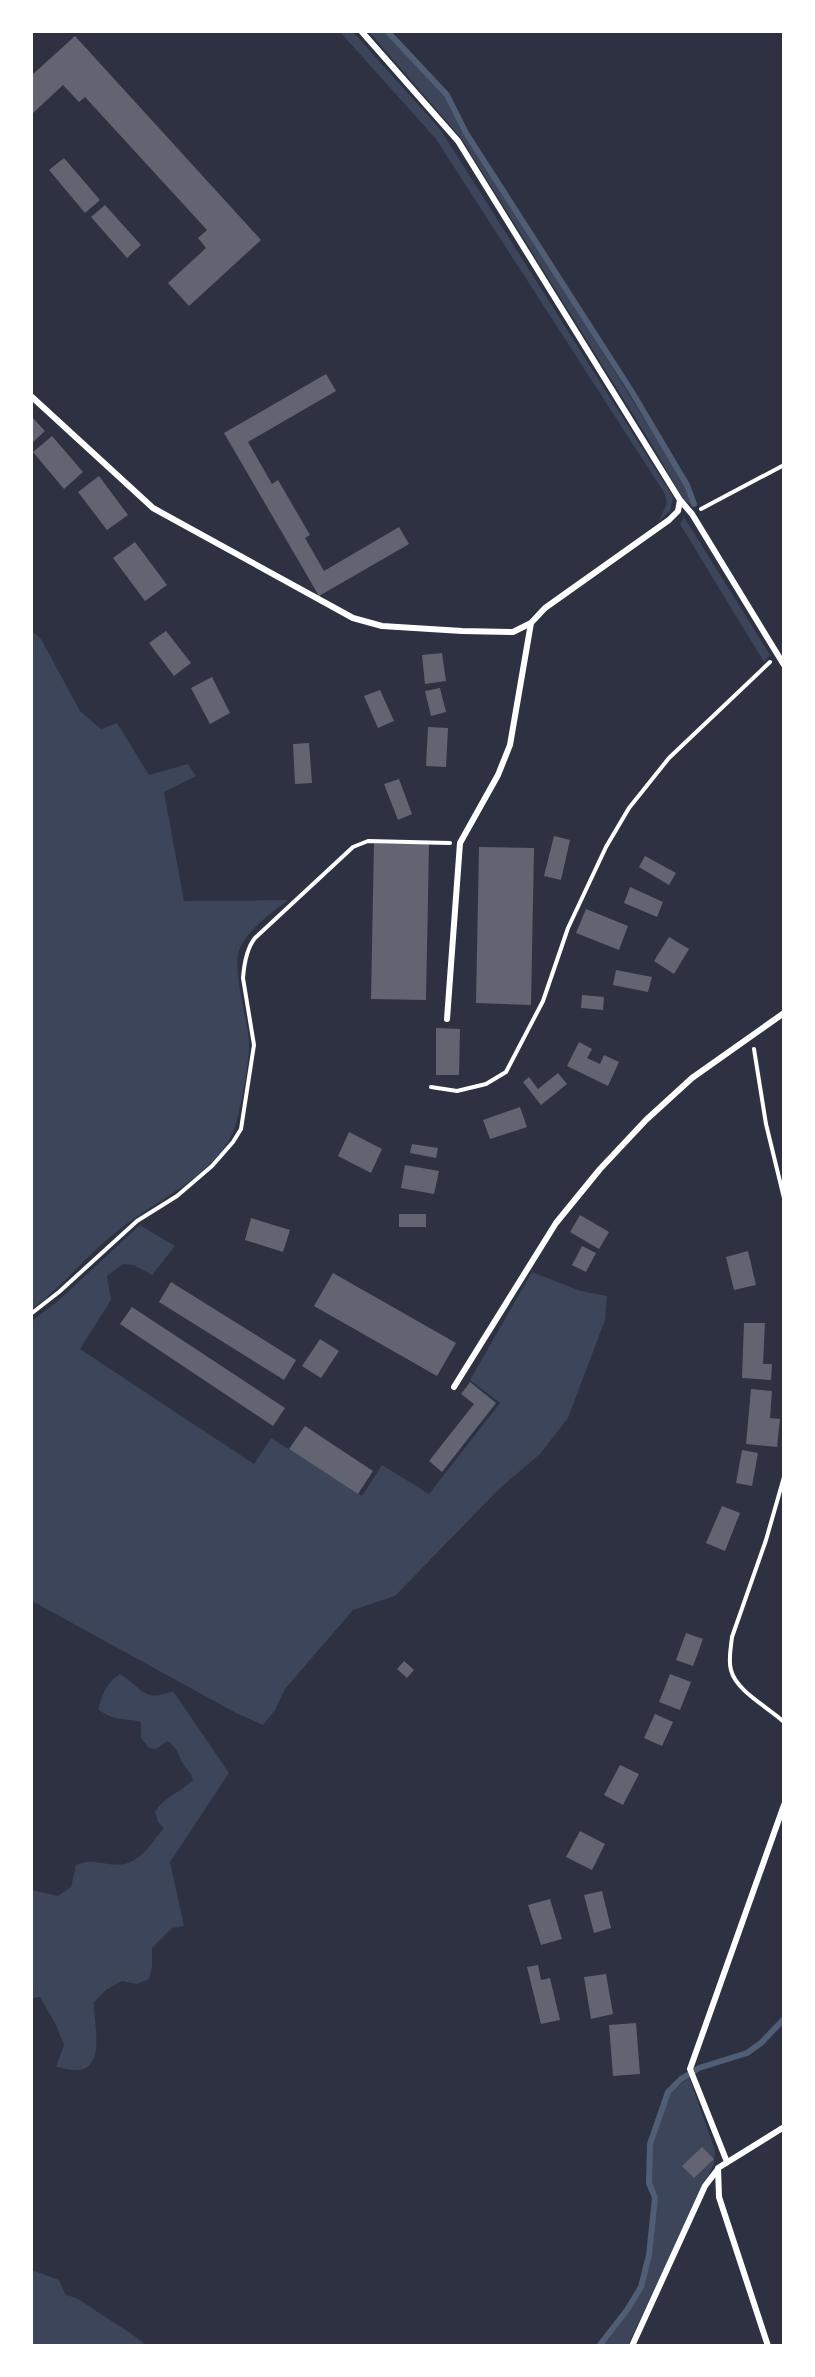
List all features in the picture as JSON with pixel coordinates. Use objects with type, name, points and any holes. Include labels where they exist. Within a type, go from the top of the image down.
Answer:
[{"type":"street","points":[[362,32],[458,141],[680,500],[692,514],[783,665]]},
{"type":"street","points":[[32,397],[153,508],[353,618],[382,626],[513,632],[531,623],[545,608],[669,520],[678,512],[680,500]]},
{"type":"street","points":[[447,1019],[460,843],[498,775],[510,745],[531,623]]},
{"type":"street","points":[[454,1387],[556,1223],[592,1178],[646,1120],[692,1078],[783,1013]]},
{"type":"street","points":[[727,2162],[690,2069],[783,1805]]},
{"type":"street","points":[[632,2346],[705,2186],[718,2168],[783,2127]]},
{"type":"street","points":[[718,2168],[719,2197],[768,2346]]},
{"type":"path","points":[[692,514],[783,465]]},
{"type":"path","points":[[431,1087],[457,1091],[486,1084],[506,1072],[543,1001],[568,928],[606,848],[629,808],[669,758],[777,655]]},
{"type":"path","points":[[32,1313],[59,1292],[137,1221],[177,1196],[212,1166],[233,1142],[241,1128],[253,1062],[253,1027],[243,978],[249,946],[255,939],[353,847],[368,841],[460,843]]},
{"type":"path","points":[[751,1035],[766,1124],[783,1198]]},
{"type":"path","points":[[783,1477],[766,1540],[732,1637],[730,1669],[736,1683],[783,1722]]},
{"type":"shaded area","points":[[340,32],[353,32],[440,129],[673,497],[670,511],[659,521],[667,503],[665,494],[436,139]]},
{"type":"shaded area","points":[[369,32],[385,32],[399,44],[445,97],[465,134],[531,236],[686,487],[691,505],[683,499],[652,445],[461,138]]},
{"type":"shaded area","points":[[684,517],[770,655],[764,662],[680,524]]},
{"type":"shaded area","points":[[32,631],[41,639],[80,711],[101,729],[117,723],[149,775],[188,764],[196,776],[164,792],[184,901],[288,900],[255,927],[240,948],[237,968],[249,1050],[239,1114],[233,1132],[224,1147],[212,1162],[181,1188],[116,1232],[32,1309]]},
{"type":"shaded area","points":[[140,1225],[175,1246],[152,1275],[134,1265],[123,1264],[107,1276],[111,1300],[80,1349],[254,1464],[271,1438],[362,1496],[382,1465],[429,1494],[500,1403],[470,1380],[532,1272],[581,1291],[607,1296],[605,1320],[568,1418],[540,1454],[499,1489],[395,1596],[353,1610],[285,1689],[275,1710],[263,1725],[236,1713],[32,1601],[32,1321],[58,1301]]},
{"type":"shaded area","points":[[120,1674],[149,1695],[155,1696],[173,1691],[229,1773],[170,1862],[184,1926],[172,1928],[152,1948],[152,1968],[149,1979],[137,1984],[122,1981],[106,1990],[94,2002],[96,2051],[93,2060],[80,2070],[71,2070],[56,2067],[64,2045],[40,1997],[32,1998],[32,1890],[58,1896],[71,1887],[76,1865],[92,1862],[118,1865],[134,1860],[147,1849],[164,1828],[158,1822],[155,1812],[168,1798],[193,1780],[170,1743],[167,1741],[156,1749],[149,1748],[141,1738],[141,1722],[114,1718],[98,1709],[108,1685]]},
{"type":"shaded area","points":[[689,2077],[715,2150],[714,2164],[628,2345],[602,2346],[629,2311],[643,2288],[651,2256],[657,2198],[651,2183],[652,2144],[670,2093]]},
{"type":"shaded area","points":[[32,2270],[59,2280],[66,2295],[83,2302],[146,2345],[32,2345]]},
{"type":"building","points":[[75,36],[261,240],[189,306],[168,283],[206,248],[198,238],[207,230],[85,97],[79,102],[63,85],[32,114],[32,75]]},
{"type":"building","points":[[64,158],[100,200],[85,213],[49,170]]},
{"type":"building","points":[[105,205],[141,245],[127,258],[91,217]]},
{"type":"building","points":[[326,374],[336,391],[248,442],[272,484],[278,480],[310,535],[305,538],[324,571],[399,527],[409,544],[319,596],[224,433]]},
{"type":"building","points":[[32,417],[45,431],[32,443]]},
{"type":"building","points":[[52,436],[83,472],[64,489],[33,452]]},
{"type":"building","points":[[99,476],[128,515],[107,530],[78,492]]},
{"type":"building","points":[[135,542],[167,585],[145,601],[113,558]]},
{"type":"building","points":[[166,631],[191,663],[174,676],[149,643]]},
{"type":"building","points":[[442,653],[446,681],[425,684],[422,655]]},
{"type":"building","points":[[212,677],[230,713],[210,724],[191,688]]},
{"type":"building","points":[[440,688],[446,712],[431,716],[425,691]]},
{"type":"building","points":[[380,690],[394,721],[378,728],[364,696]]},
{"type":"building","points":[[428,727],[448,728],[446,767],[426,766]]},
{"type":"building","points":[[309,743],[312,783],[295,784],[293,744]]},
{"type":"building","points":[[399,779],[412,814],[398,820],[384,784]]},
{"type":"building","points":[[554,836],[570,840],[561,880],[544,876]]},
{"type":"building","points":[[374,843],[429,844],[426,1000],[371,999]]},
{"type":"building","points":[[479,847],[534,848],[531,1005],[476,1003]]},
{"type":"building","points":[[645,856],[676,873],[669,885],[639,867]]},
{"type":"building","points":[[630,887],[663,902],[657,917],[624,903]]},
{"type":"building","points":[[586,909],[628,926],[619,950],[576,933]]},
{"type":"building","points":[[669,937],[689,949],[674,974],[654,961]]},
{"type":"building","points":[[616,970],[652,977],[648,992],[613,985]]},
{"type":"building","points":[[582,995],[604,997],[603,1010],[581,1008]]},
{"type":"building","points":[[436,1028],[460,1029],[459,1075],[436,1075]]},
{"type":"building","points":[[579,1042],[592,1049],[587,1058],[600,1064],[604,1055],[619,1062],[608,1086],[567,1066]]},
{"type":"building","points":[[558,1073],[567,1084],[541,1105],[523,1082],[529,1077],[538,1089]]},
{"type":"building","points":[[520,1107],[527,1127],[490,1139],[483,1120]]},
{"type":"building","points":[[349,1132],[382,1149],[371,1173],[338,1156]]},
{"type":"building","points":[[412,1144],[438,1148],[436,1158],[410,1153]]},
{"type":"building","points":[[405,1165],[439,1171],[434,1194],[401,1188]]},
{"type":"building","points":[[399,1214],[426,1214],[426,1227],[399,1227]]},
{"type":"building","points":[[580,1215],[609,1232],[599,1249],[570,1232]]},
{"type":"building","points":[[251,1218],[290,1230],[283,1252],[245,1240]]},
{"type":"building","points":[[582,1246],[596,1253],[586,1272],[572,1265]]},
{"type":"building","points":[[748,1251],[756,1285],[734,1290],[726,1257]]},
{"type":"building","points":[[333,1273],[456,1343],[437,1376],[314,1306]]},
{"type":"building","points":[[171,1282],[296,1360],[284,1380],[159,1302]]},
{"type":"building","points":[[132,1307],[285,1408],[273,1426],[120,1324]]},
{"type":"building","points":[[744,1323],[765,1323],[763,1364],[772,1364],[771,1380],[742,1378]]},
{"type":"building","points":[[320,1339],[339,1351],[321,1378],[302,1366]]},
{"type":"building","points":[[470,1382],[496,1403],[442,1472],[429,1461],[474,1404],[461,1394]]},
{"type":"building","points":[[751,1389],[772,1391],[770,1418],[780,1419],[777,1447],[746,1444]]},
{"type":"building","points":[[305,1426],[373,1471],[358,1494],[289,1449]]},
{"type":"building","points":[[742,1450],[758,1453],[752,1486],[736,1483]]},
{"type":"building","points":[[722,1506],[740,1513],[725,1551],[706,1543]]},
{"type":"building","points":[[686,1633],[703,1639],[693,1666],[676,1660]]},
{"type":"building","points":[[404,1661],[414,1670],[407,1678],[397,1669]]},
{"type":"building","points":[[670,1674],[691,1682],[680,1710],[659,1702]]},
{"type":"building","points":[[655,1714],[673,1722],[662,1746],[644,1738]]},
{"type":"building","points":[[620,1765],[639,1774],[623,1805],[604,1795]]},
{"type":"building","points":[[580,1831],[605,1844],[592,1870],[566,1857]]},
{"type":"building","points":[[602,1891],[611,1928],[594,1933],[584,1895]]},
{"type":"building","points":[[550,1899],[562,1939],[541,1945],[528,1905]]},
{"type":"building","points":[[538,1965],[541,1980],[550,1978],[560,2020],[541,2024],[527,1967]]},
{"type":"building","points":[[606,1974],[613,2014],[591,2019],[584,1977]]},
{"type":"building","points":[[636,2023],[640,2074],[613,2076],[609,2025]]},
{"type":"building","points":[[702,2147],[714,2159],[694,2178],[682,2166]]},
{"type":"waterway","points":[[388,32],[447,95],[466,133],[632,392],[687,485],[694,504]]},
{"type":"waterway","points":[[599,2346],[627,2310],[641,2287],[649,2255],[655,2198],[649,2183],[650,2144],[668,2092],[681,2079],[699,2068],[747,2053],[761,2043],[784,2019]]}]
